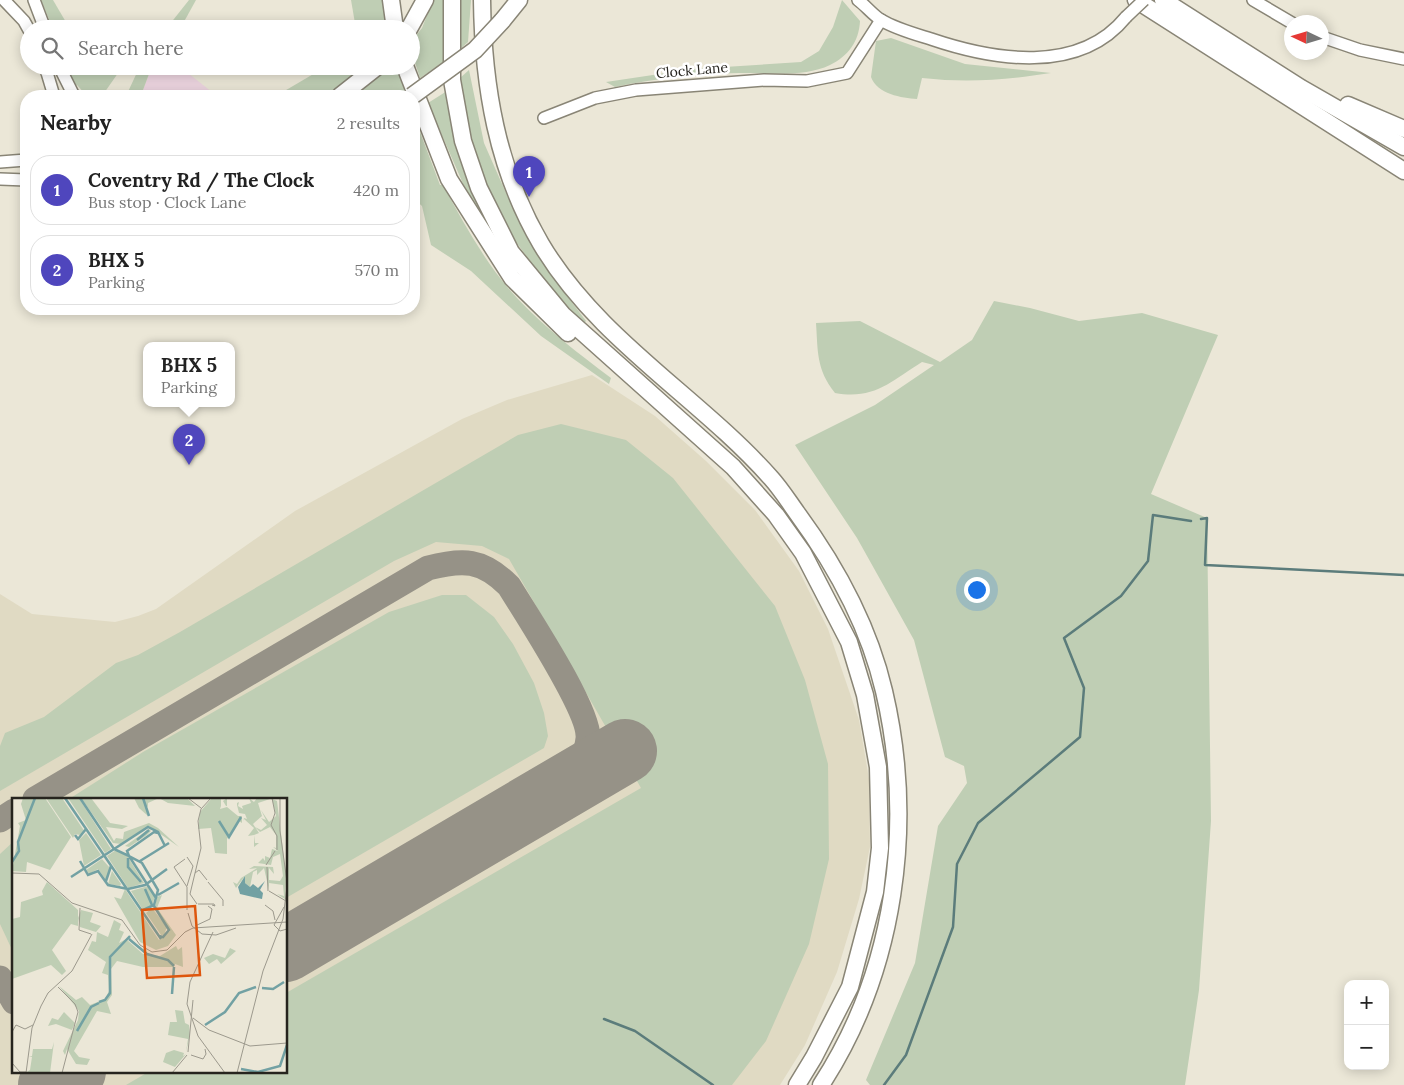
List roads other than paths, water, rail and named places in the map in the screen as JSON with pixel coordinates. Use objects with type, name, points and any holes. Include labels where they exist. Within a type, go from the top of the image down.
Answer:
[{"type":"highway","points":[[393,0],[400,20]]},
{"type":"highway","points":[[409,20],[425,0]]},
{"type":"highway","points":[[452,0],[452,80],[463,141],[479,188],[511,252],[563,315],[734,467],[776,515],[803,553],[849,642],[865,695],[878,767],[880,848],[875,892],[850,986],[814,1057],[797,1085]]},
{"type":"highway","points":[[482,0],[490,107],[506,169],[528,221],[554,265],[594,312],[720,428],[772,479],[826,554],[838,575],[869,646],[883,689],[892,735],[896,771],[898,856],[887,926],[877,965],[863,1003],[821,1085]]},
{"type":"highway","points":[[486,64],[489,0]]},
{"type":"highway","points":[[420,91],[475,50],[519,0]]},
{"type":"highway","points":[[1136,0],[1404,171]]},
{"type":"highway","points":[[1163,0],[1276,72],[1404,147]]},
{"type":"highway","points":[[1276,72],[1404,130]]},
{"type":"highway","points":[[348,90],[367,75]]},
{"type":"highway","points":[[409,75],[414,90]]},
{"type":"highway","points":[[420,105],[449,179],[512,278],[554,322],[614,370],[643,386]]},
{"type":"street","points":[[4,0],[22,20]]},
{"type":"street","points":[[34,0],[42,20]]},
{"type":"street","points":[[858,0],[881,20],[958,48],[1008,57],[1037,58],[1066,54],[1093,43],[1113,30],[1144,0]]},
{"type":"street","points":[[1253,0],[1284,18]]},
{"type":"street","name":"Clock Lane","points":[[544,118],[595,98],[636,90],[764,80],[807,81],[852,76],[881,20]]},
{"type":"street","points":[[1329,39],[1360,50],[1404,59]]},
{"type":"street","points":[[48,75],[52,90]]},
{"type":"street","points":[[64,75],[71,90]]},
{"type":"street","points":[[0,162],[20,160]]},
{"type":"street","points":[[0,179],[20,180]]},
{"type":"waterway","points":[[884,1085],[906,1055],[953,927],[957,864],[978,823],[1080,737],[1084,688],[1064,638],[1121,596],[1148,561],[1153,515],[1191,521]]},
{"type":"waterway","points":[[1201,519],[1207,518],[1205,565],[1404,575]]},
{"type":"waterway","points":[[604,1019],[635,1031],[713,1085]]},
{"type":"place","name":"Coventry Rd / The Clock","points":[[529,197]]},
{"type":"place","name":"BHX 5","points":[[189,465]]}]
